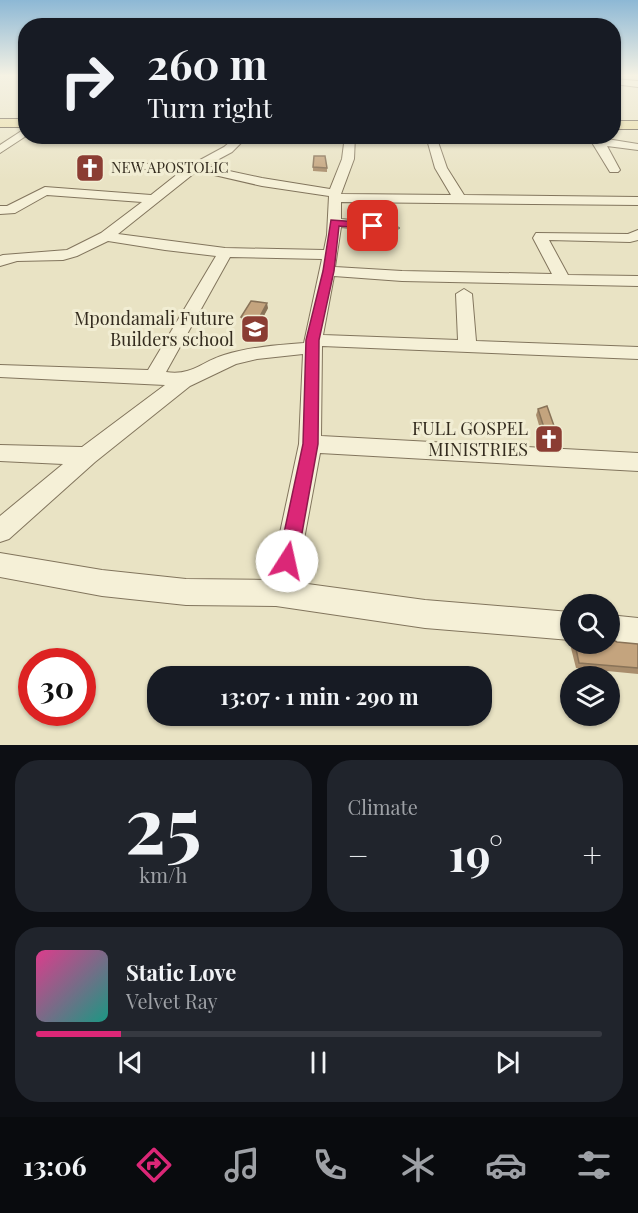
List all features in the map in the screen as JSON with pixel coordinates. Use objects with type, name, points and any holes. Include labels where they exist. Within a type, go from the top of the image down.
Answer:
[{"type":"main road","points":[[0,123],[18,123]]},
{"type":"main road","points":[[621,124],[638,124]]},
{"type":"street","points":[[621,134],[638,134]]},
{"type":"street","points":[[0,150],[18,137]]},
{"type":"street","points":[[0,261],[12,257],[58,257],[72,253],[106,236],[151,199],[193,169],[235,144]]},
{"type":"street","points":[[276,593],[287,561],[310,444],[312,344],[331,255],[335,196],[348,159],[349,144]]},
{"type":"street","points":[[434,144],[441,168],[460,200]]},
{"type":"street","points":[[599,144],[614,170]]},
{"type":"street","points":[[621,144],[638,147]]},
{"type":"street","points":[[135,165],[193,169],[335,196],[460,200],[638,201]]},
{"type":"street","points":[[0,210],[10,210],[45,191],[151,199]]},
{"type":"street","points":[[335,222],[393,228]]},
{"type":"street","points":[[562,279],[541,236],[630,238],[638,234]]},
{"type":"street","points":[[106,236],[165,246],[225,252],[331,255]]},
{"type":"street","points":[[154,377],[225,252]]},
{"type":"street","points":[[328,271],[402,276],[638,281]]},
{"type":"street","points":[[464,294],[467,345]]},
{"type":"street","points":[[0,531],[87,456],[183,381],[229,360],[312,344],[467,345],[638,353]]},
{"type":"street","points":[[0,371],[154,377],[183,381]]},
{"type":"street","points":[[310,444],[358,449],[638,462]]},
{"type":"street","points":[[0,453],[87,456]]},
{"type":"street","points":[[0,565],[102,583],[186,592],[276,593],[424,614],[560,625]]},
{"type":"building","points":[[314,156],[325,156],[327,168],[313,167]]},
{"type":"building","points":[[251,301],[267,303],[258,320],[241,317]]},
{"type":"building","points":[[547,406],[559,440],[548,440],[538,409]]},
{"type":"building","points":[[620,642],[638,644],[638,668],[579,663],[577,654],[620,654]]},
{"type":"place","name":"NEW APOSTOLIC","points":[[90,168]]},
{"type":"place","name":"Mpondamali Future Builders school","points":[[255,329]]},
{"type":"place","name":"FULL GOSPEL MINISTRIES","points":[[549,439]]},
{"type":"route","points":[[287,561],[310,444],[313,340],[331,255],[335,222],[373,226]]}]
